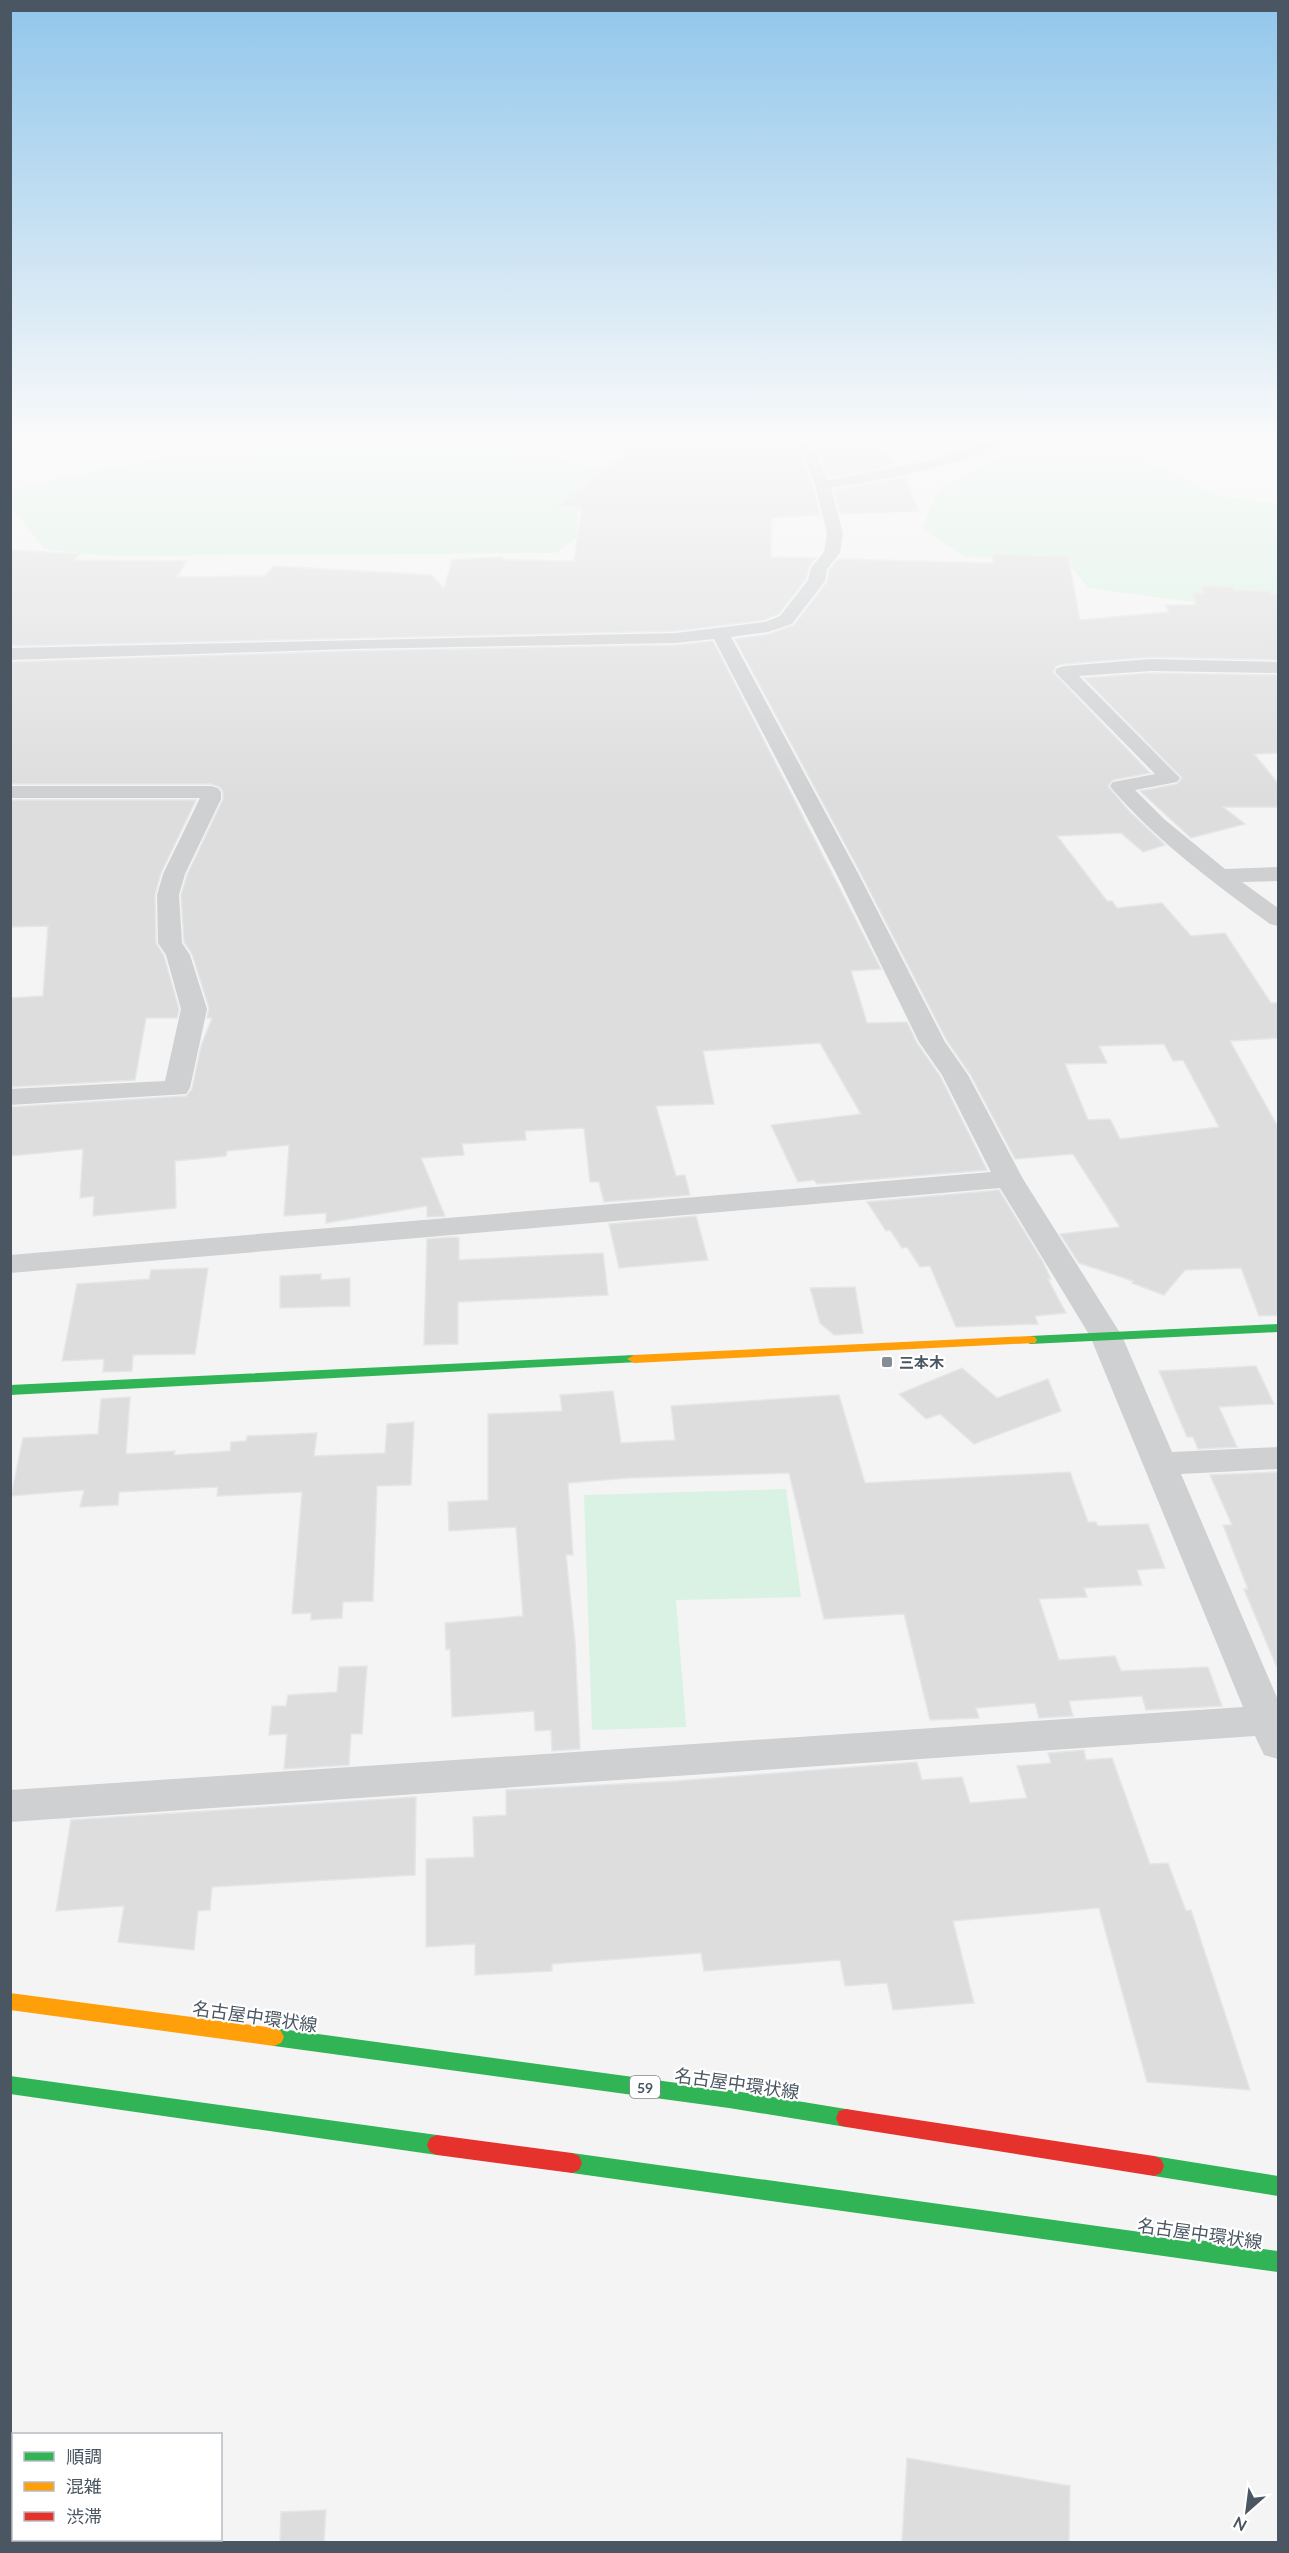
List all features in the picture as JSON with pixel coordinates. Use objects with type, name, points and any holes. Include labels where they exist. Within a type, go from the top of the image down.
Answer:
[{"type":"main road","points":[[10,1390],[1278,1328]]},
{"type":"main road","name":"名古屋中環状線","points":[[10,2001],[729,2099],[1278,2186]]},
{"type":"main road","name":"名古屋中環状線","points":[[10,2085],[1278,2262]]},
{"type":"street","points":[[10,654],[351,644],[676,638],[768,627],[786,620],[816,581],[819,568],[825,561]]},
{"type":"street","points":[[10,1806],[1273,1732],[1106,1336],[1009,1179],[955,1075],[932,1042],[843,864],[719,632]]},
{"type":"street","points":[[1278,667],[1151,665],[1064,672],[1170,778],[1120,786],[1143,814],[1164,834],[1278,919]]},
{"type":"street","points":[[10,792],[211,792],[210,799],[174,874],[168,895],[170,943],[178,955],[194,1009],[177,1089],[10,1097]]},
{"type":"street","points":[[1221,876],[1278,874]]},
{"type":"street","points":[[10,1264],[1009,1179]]},
{"type":"street","points":[[1160,1464],[1278,1458]]},
{"type":"green space","points":[[1066,561],[1278,561],[1278,600],[1255,610],[1089,588]]},
{"type":"green space","points":[[786,1489],[801,1597],[676,1600],[686,1727],[592,1730],[584,1495]]},
{"type":"building","points":[[10,561],[187,561],[177,577],[265,576],[274,566],[432,575],[444,589],[452,561],[814,561],[809,567],[806,579],[779,614],[764,620],[676,631],[10,646]]},
{"type":"building","points":[[836,561],[993,563],[993,561],[1069,561],[1080,620],[1169,612],[1165,605],[1196,605],[1193,593],[1204,593],[1201,586],[1233,587],[1234,590],[1269,591],[1271,594],[1278,594],[1278,660],[1151,657],[1064,664],[1056,666],[1053,672],[1150,773],[1113,780],[1108,786],[1129,811],[1165,845],[1143,852],[1121,833],[1057,836],[1107,901],[1112,901],[1117,908],[1162,903],[1191,936],[1225,933],[1271,1003],[1278,1003],[1278,1038],[1230,1041],[1278,1127],[1278,1315],[1259,1316],[1241,1268],[1185,1270],[1164,1295],[1132,1283],[1133,1281],[1079,1263],[1060,1234],[1120,1227],[1073,1154],[1015,1159],[970,1074],[947,1041],[861,874],[735,639],[769,634],[794,625],[827,582],[829,570]],"holes":[[[1164,1044],[1173,1061],[1183,1060],[1219,1127],[1120,1139],[1110,1119],[1088,1120],[1065,1064],[1107,1063],[1099,1046]]]},
{"type":"building","points":[[713,641],[881,969],[851,971],[867,1023],[907,1022],[917,1043],[940,1076],[987,1170],[817,1184],[814,1180],[798,1182],[771,1125],[861,1114],[820,1043],[703,1051],[714,1104],[656,1106],[676,1176],[685,1175],[690,1195],[604,1202],[599,1182],[590,1182],[584,1128],[525,1131],[526,1140],[462,1144],[464,1155],[421,1158],[445,1216],[427,1217],[427,1206],[326,1223],[326,1213],[284,1216],[289,1145],[227,1151],[226,1156],[175,1161],[176,1208],[93,1216],[94,1196],[80,1198],[83,1149],[10,1156],[10,1107],[186,1096],[192,1089],[201,1046],[212,1018],[207,1018],[209,1008],[192,954],[184,942],[181,895],[187,875],[223,799],[223,792],[220,787],[211,784],[10,784],[10,662],[351,651],[676,645]]},
{"type":"building","points":[[1151,673],[1278,675],[1278,753],[1254,754],[1278,783],[1278,807],[1223,807],[1245,824],[1191,838],[1140,791],[1177,784],[1182,778],[1084,678]]},
{"type":"building","points":[[10,800],[196,800],[161,873],[155,895],[156,943],[164,956],[179,1009],[177,1018],[146,1018],[135,1080],[10,1087],[10,998],[43,996],[48,926],[10,927]]},
{"type":"building","points":[[999,1190],[1043,1262],[1051,1279],[1048,1279],[1066,1313],[1035,1316],[1038,1324],[956,1327],[930,1266],[920,1267],[907,1247],[902,1248],[890,1230],[886,1231],[867,1202]]},
{"type":"building","points":[[696,1216],[708,1260],[619,1268],[609,1224]]},
{"type":"building","points":[[459,1238],[459,1260],[603,1253],[608,1295],[458,1302],[458,1344],[424,1345],[427,1239]]},
{"type":"building","points":[[208,1268],[195,1354],[133,1355],[132,1371],[103,1372],[104,1359],[62,1361],[77,1284],[149,1279],[151,1270]]},
{"type":"building","points":[[321,1274],[321,1280],[350,1278],[350,1306],[280,1308],[280,1276]]},
{"type":"building","points":[[855,1287],[863,1333],[834,1335],[820,1323],[810,1288]]},
{"type":"building","points":[[1256,1366],[1274,1404],[1219,1407],[1237,1447],[1198,1449],[1193,1437],[1187,1437],[1159,1371]]},
{"type":"building","points":[[962,1368],[997,1398],[1048,1379],[1061,1411],[974,1444],[940,1414],[926,1419],[899,1394]]},
{"type":"building","points":[[613,1391],[621,1443],[675,1440],[671,1406],[839,1395],[865,1483],[1070,1472],[1088,1522],[1096,1522],[1098,1526],[1148,1524],[1165,1568],[1137,1570],[1142,1585],[1084,1588],[1087,1597],[1039,1599],[1059,1660],[1115,1656],[1121,1671],[1208,1667],[1222,1706],[1146,1710],[1142,1696],[1069,1701],[1073,1716],[1039,1718],[1035,1703],[976,1708],[979,1718],[930,1720],[904,1614],[824,1619],[789,1473],[628,1478],[568,1483],[573,1555],[566,1555],[575,1641],[580,1749],[552,1751],[551,1730],[535,1731],[534,1711],[452,1717],[450,1649],[446,1650],[445,1623],[523,1616],[516,1527],[449,1531],[448,1502],[488,1500],[488,1414],[562,1411],[560,1395]]},
{"type":"building","points":[[130,1397],[126,1454],[175,1451],[174,1455],[230,1451],[231,1442],[246,1441],[247,1436],[317,1433],[314,1456],[385,1453],[387,1424],[414,1422],[411,1485],[377,1486],[373,1601],[343,1602],[342,1618],[311,1620],[311,1613],[292,1614],[302,1492],[217,1496],[218,1487],[119,1492],[118,1505],[80,1507],[84,1490],[11,1496],[23,1438],[98,1434],[101,1399]]},
{"type":"building","points":[[1278,1472],[1278,1670],[1244,1589],[1248,1589],[1223,1525],[1232,1525],[1210,1475]]},
{"type":"building","points":[[367,1666],[362,1734],[351,1734],[349,1765],[284,1769],[287,1734],[269,1735],[272,1706],[286,1706],[288,1695],[337,1692],[339,1667]]},
{"type":"building","points":[[1084,1750],[1086,1760],[1112,1758],[1150,1864],[1168,1863],[1186,1911],[1191,1910],[1250,2090],[1147,2082],[1099,1908],[953,1921],[974,2003],[893,2010],[887,1983],[845,1986],[840,1960],[704,1971],[701,1953],[552,1964],[552,1971],[475,1975],[475,1944],[426,1947],[426,1859],[474,1857],[473,1817],[506,1815],[506,1790],[677,1781],[917,1762],[922,1780],[962,1777],[970,1803],[1027,1798],[1017,1766],[1051,1763],[1048,1753]]},
{"type":"building","points":[[416,1797],[415,1875],[212,1887],[210,1910],[198,1911],[194,1950],[118,1942],[124,1906],[56,1911],[71,1820]]},
{"type":"building","points":[[907,2458],[1070,2486],[1069,2542],[902,2542]]},
{"type":"building","points":[[326,2510],[324,2542],[280,2542],[281,2512]]},
{"type":"traffic: fast","points":[[1030,1340],[1278,1328]]},
{"type":"traffic: fast","points":[[10,1390],[634,1359]]},
{"type":"traffic: fast","points":[[274,2037],[729,2099],[846,2118]]},
{"type":"traffic: fast","points":[[10,2085],[437,2145]]},
{"type":"traffic: fast","points":[[572,2163],[1278,2262]]},
{"type":"traffic: fast","points":[[1154,2166],[1278,2186]]},
{"type":"traffic: slow","points":[[634,1359],[1030,1340]]},
{"type":"traffic: slow","points":[[10,2001],[274,2037]]},
{"type":"traffic: jam","points":[[846,2118],[1154,2166]]},
{"type":"traffic: jam","points":[[437,2145],[572,2163]]},
{"type":"place","name":"三本木","points":[[887,1362]]}]
